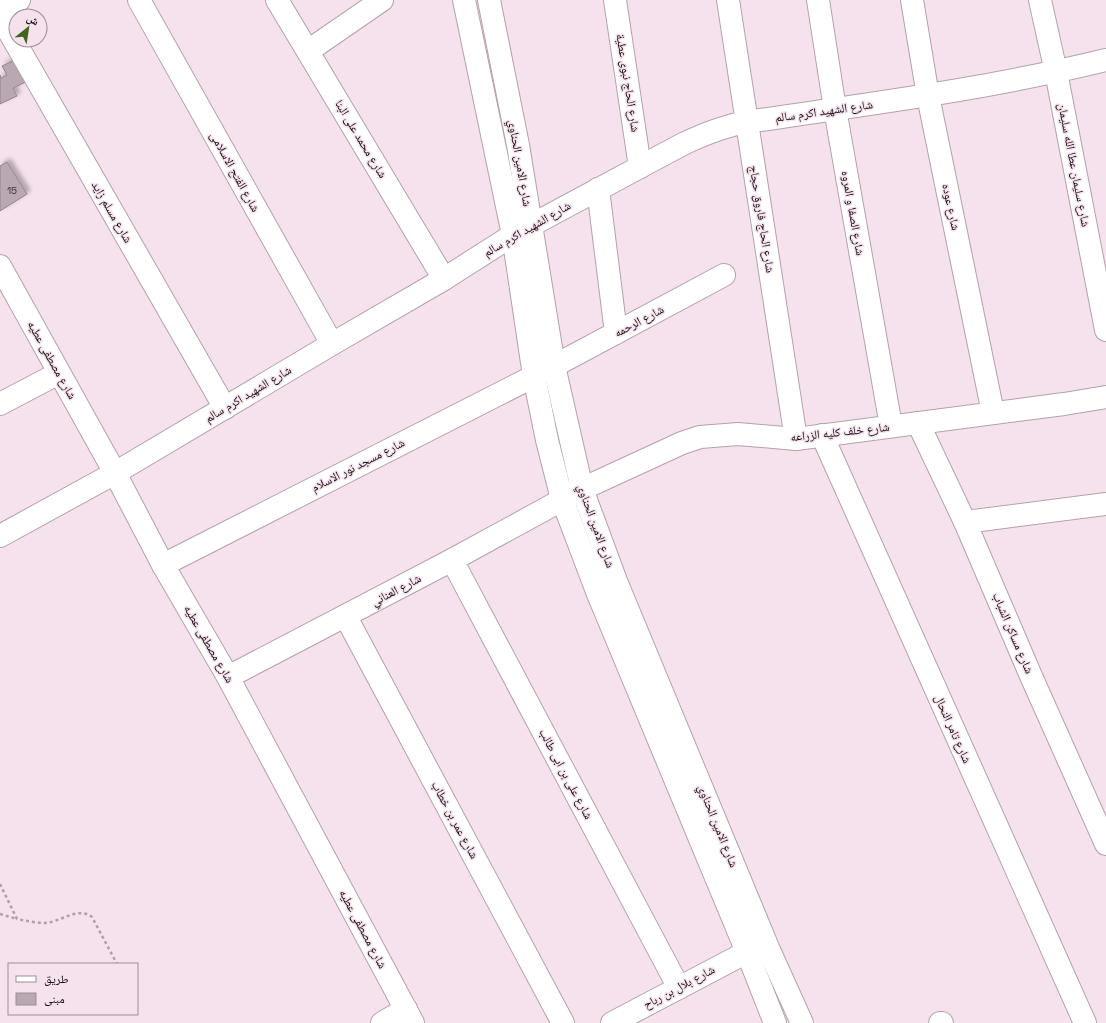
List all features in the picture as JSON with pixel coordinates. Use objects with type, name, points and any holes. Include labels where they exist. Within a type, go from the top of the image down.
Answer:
[{"type":"street","points":[[0,11],[19,0]]},
{"type":"street","name":"شارع الفتح الاسلامى","points":[[139,0],[332,344]]},
{"type":"street","name":"شارع محمد على البنا","points":[[277,0],[444,279]]},
{"type":"street","points":[[308,50],[382,0]]},
{"type":"street","name":"شارع الامين الحناوي","points":[[464,0],[548,328],[554,366],[582,489],[616,581],[769,950],[802,1023]]},
{"type":"street","name":"شارع الامين الحناوي","points":[[489,0],[518,145],[522,231],[534,376],[547,440],[562,500],[598,594],[775,1023]]},
{"type":"street","name":"شارع الحاج نبوى عطية","points":[[615,0],[640,167]]},
{"type":"street","name":"شارع الحاج فاروق حجاج","points":[[728,0],[796,439]]},
{"type":"street","name":"شارع الصفا و المروه","points":[[818,0],[835,109],[891,426]]},
{"type":"street","name":"شارع عوده","points":[[912,0],[928,96],[993,413]]},
{"type":"street","name":"شارع سليمان عطا الله سليمان","points":[[1040,0],[1056,72],[1106,330]]},
{"type":"street","name":"شارع مسلم زايد","points":[[0,16],[225,408]]},
{"type":"street","name":"شارع الشهيد اكرم سالم","points":[[0,536],[115,473],[444,279],[522,231],[598,189],[709,132],[747,122],[928,96],[1056,72],[1106,60]]},
{"type":"street","points":[[598,189],[616,333]]},
{"type":"street","name":"شارع مصطفى عطيه","points":[[1,270],[115,473],[163,565],[228,677],[410,1016]]},
{"type":"street","name":"شارع الرحمه","points":[[554,366],[724,275]]},
{"type":"street","name":"شارع مسجد نور الاسلام","points":[[163,565],[554,366]]},
{"type":"street","points":[[0,404],[59,373]]},
{"type":"street","name":"شارع خلف كليه الزراعه","points":[[562,500],[582,489],[682,443],[700,437],[738,434],[796,439],[1064,404],[1106,397]]},
{"type":"street","name":"شارع مساكن الشباب","points":[[918,423],[965,522],[1031,676],[1106,844]]},
{"type":"street","name":"شارع تامر النحال","points":[[822,435],[1085,1023]]},
{"type":"street","name":"شارع العناني","points":[[228,677],[346,617],[562,500]]},
{"type":"street","points":[[965,522],[1106,504]]},
{"type":"street","name":"شارع على بن ابى طالب","points":[[452,560],[679,988]]},
{"type":"street","name":"شارع عمر بن خطاب","points":[[346,617],[564,1023]]},
{"type":"street","name":"شارع بلال بن رباح","points":[[612,1023],[747,952]]},
{"type":"street","points":[[382,1023],[410,1016]]},
{"type":"path","points":[[0,884],[18,919]]},
{"type":"path","points":[[0,914],[29,922],[47,923],[80,913],[87,913],[92,918],[117,963]]},
{"type":"building","points":[[19,58],[30,80],[13,88],[17,96],[0,104],[0,75],[1,78],[7,75],[2,66]]},
{"type":"building","points":[[7,162],[27,194],[0,211],[0,166]]}]
